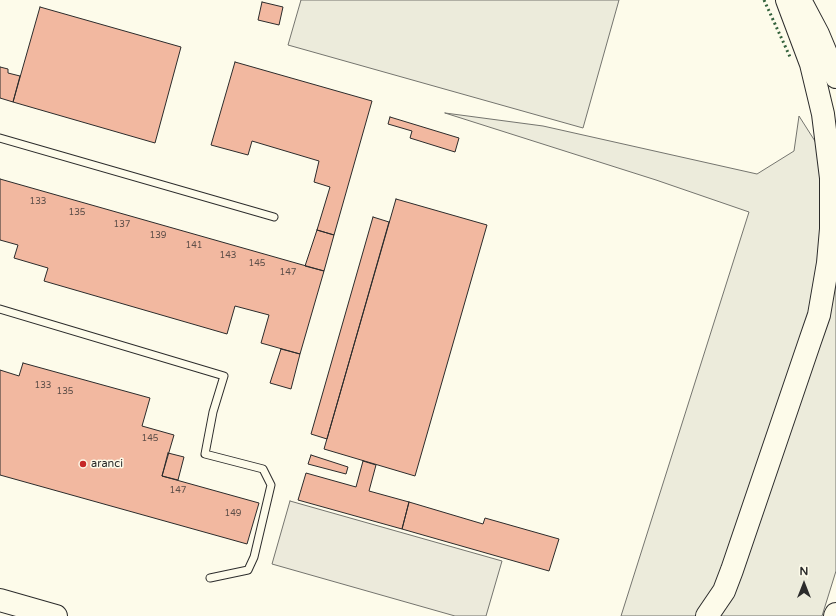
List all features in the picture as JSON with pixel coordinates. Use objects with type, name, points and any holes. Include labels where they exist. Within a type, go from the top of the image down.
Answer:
[{"type":"main road","points":[[707,616],[724,591],[735,563],[810,341],[818,315],[828,263],[831,229],[831,178],[823,114],[811,64],[787,0]]},
{"type":"main road","points":[[800,0],[818,34],[835,73]]},
{"type":"main road","points":[[812,0],[836,37]]},
{"type":"main road","points":[[0,600],[56,616]]},
{"type":"lane","points":[[0,138],[274,217]]},
{"type":"lane","points":[[0,308],[224,376],[213,412],[205,454],[263,469],[271,485],[254,558],[248,570],[210,578]]},
{"type":"shaded area","points":[[301,0],[619,0],[583,128],[288,45]]},
{"type":"shaded area","points":[[445,113],[543,126],[757,174],[794,151],[799,116],[820,149],[824,203],[814,298],[729,561],[698,616],[621,616],[749,212],[656,180]]},
{"type":"shaded area","points":[[836,251],[836,571],[822,616],[717,616]]},
{"type":"shaded area","points":[[290,501],[502,561],[486,616],[455,616],[272,564]]},
{"type":"building","points":[[262,2],[283,7],[279,25],[258,20]]},
{"type":"building","points":[[40,7],[181,47],[155,143],[13,102]]},
{"type":"building","points":[[235,62],[372,101],[334,235],[317,230],[330,187],[314,182],[319,161],[252,141],[248,155],[211,145]]},
{"type":"building","points":[[0,67],[8,69],[8,73],[20,76],[13,102],[0,98]]},
{"type":"building","points":[[390,117],[459,138],[455,152],[410,138],[412,131],[388,124]]},
{"type":"building","points":[[0,179],[324,271],[300,354],[261,343],[269,315],[235,306],[227,334],[44,281],[48,268],[14,258],[18,245],[0,240]]},
{"type":"building","points":[[396,199],[487,225],[415,476],[324,449]]},
{"type":"building","points":[[373,217],[389,222],[327,439],[311,434]]},
{"type":"building","points":[[317,230],[334,235],[324,271],[305,266]]},
{"type":"building","points":[[281,349],[300,354],[291,389],[270,383]]},
{"type":"building","name":"aranci","points":[[23,363],[150,398],[142,426],[174,435],[162,476],[259,503],[247,544],[0,475],[0,370],[19,376]]},
{"type":"building","points":[[168,453],[184,457],[178,480],[162,476]]},
{"type":"building","points":[[311,455],[348,467],[346,474],[308,464]]},
{"type":"building","points":[[363,461],[376,465],[369,491],[409,502],[402,529],[298,500],[306,473],[356,487]]},
{"type":"building","points":[[409,502],[483,524],[485,518],[559,539],[549,571],[402,529]]},
{"type":"hedge","points":[[764,0],[791,59]]},
{"type":"place","name":"aranci","points":[[83,464]]}]
